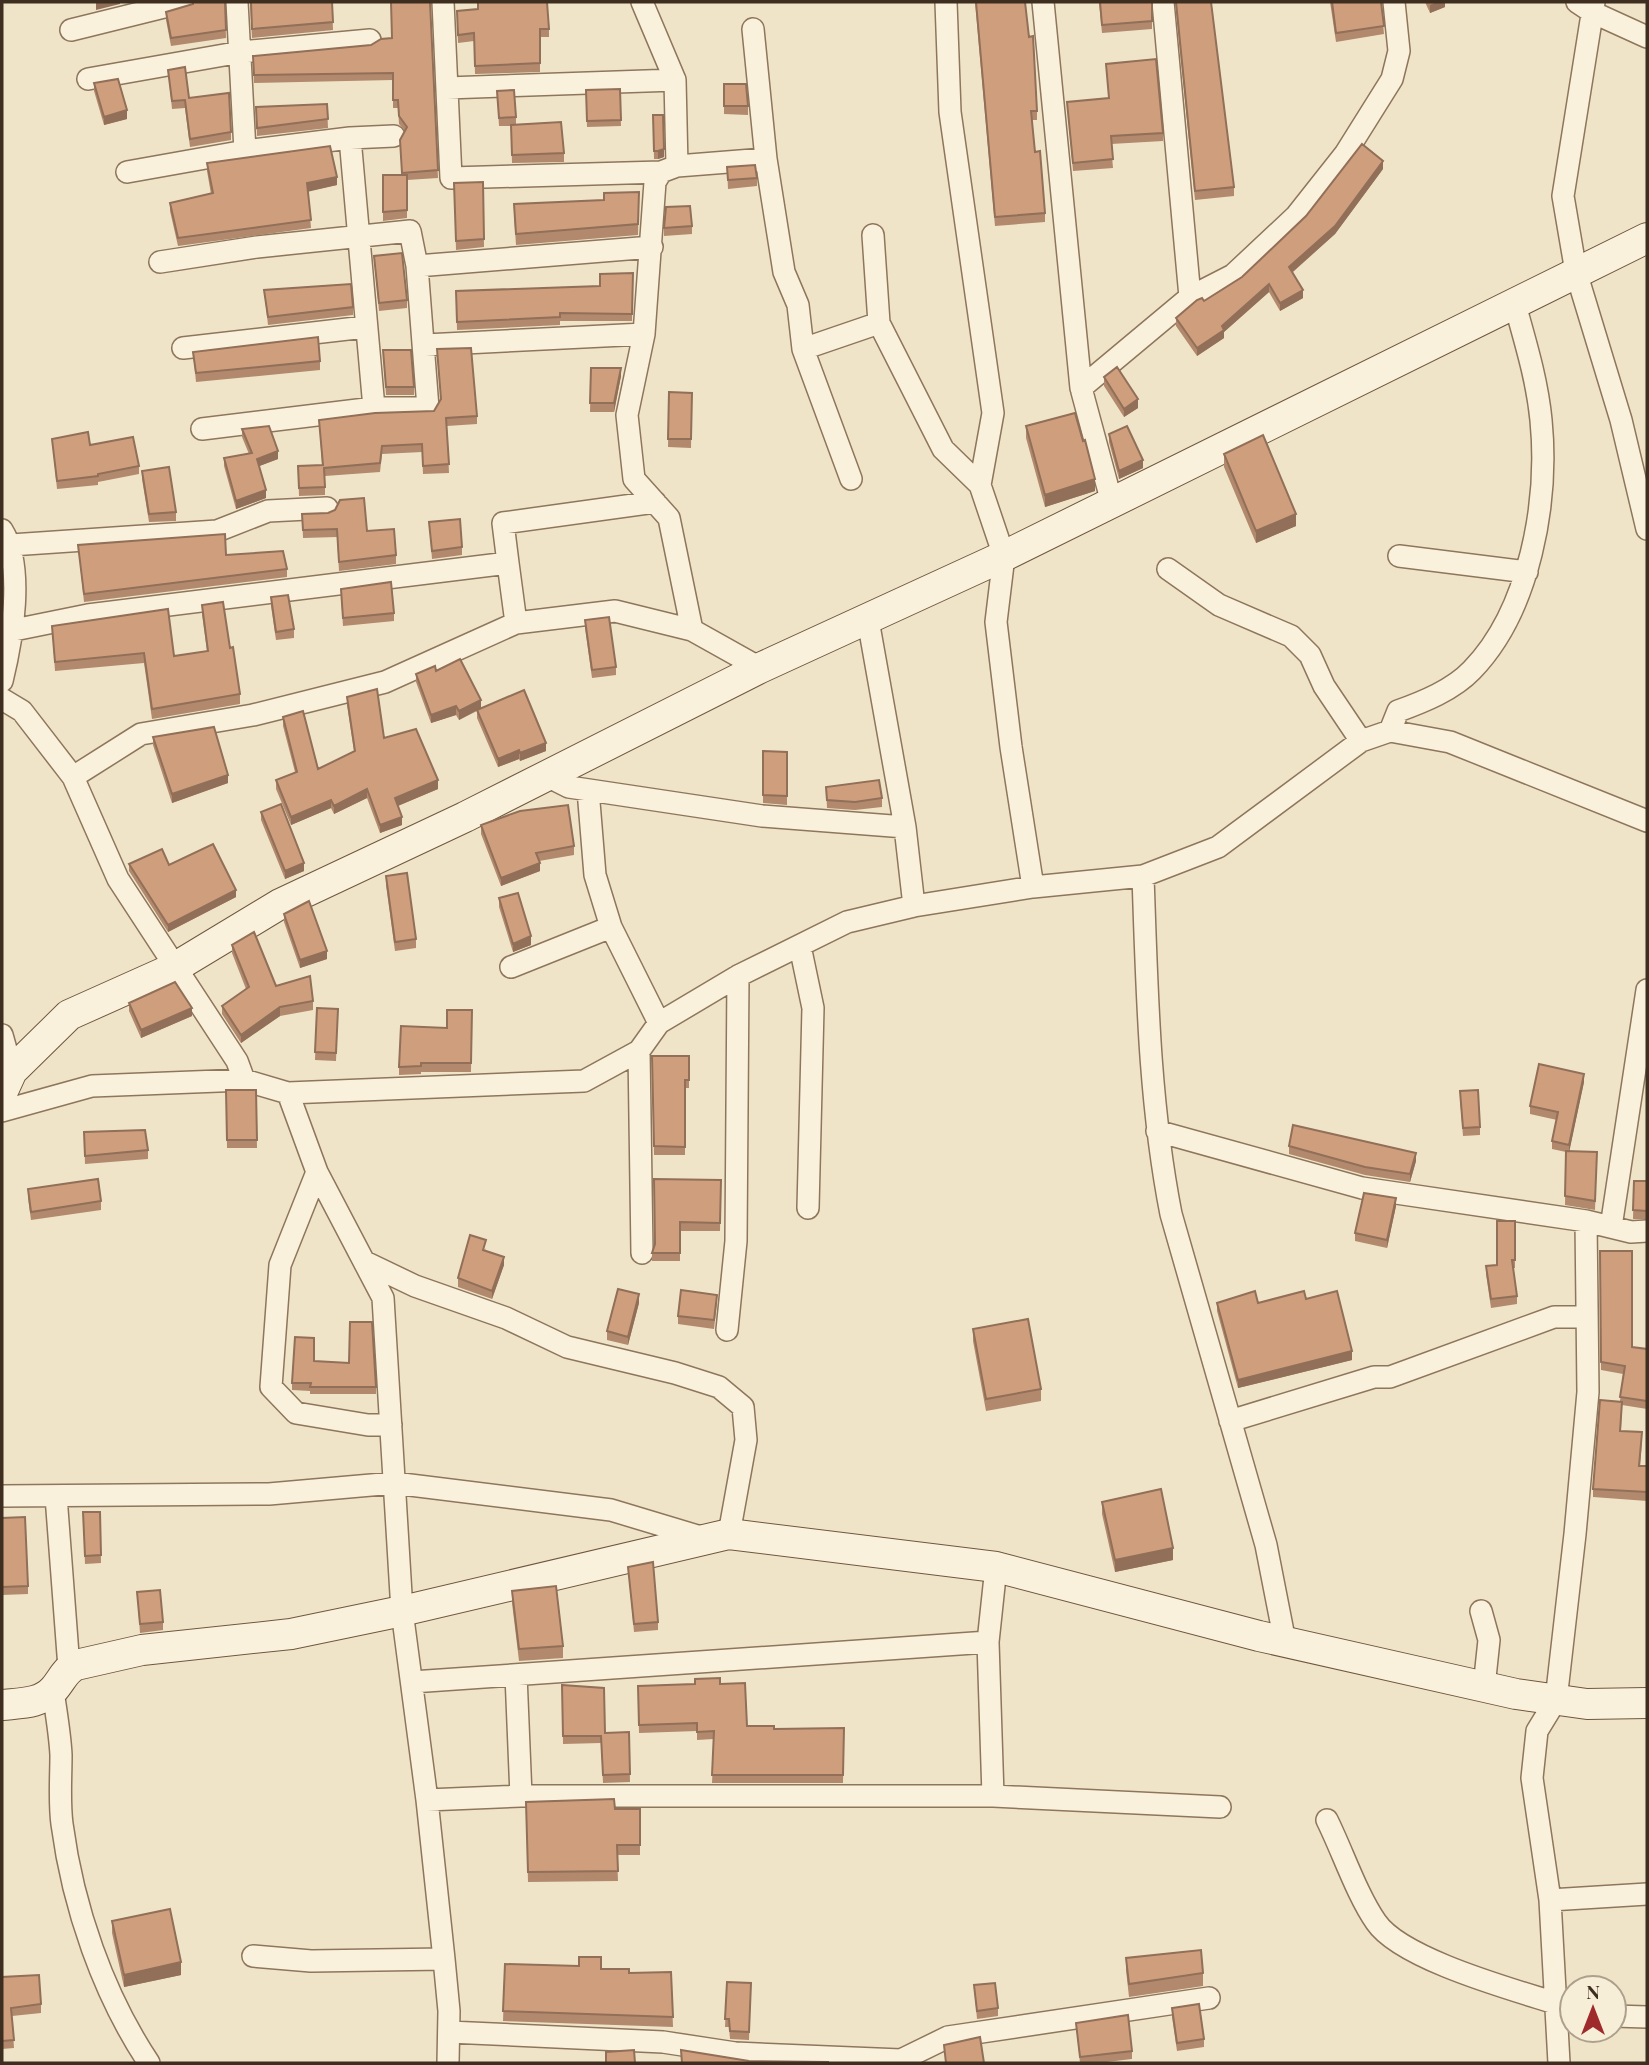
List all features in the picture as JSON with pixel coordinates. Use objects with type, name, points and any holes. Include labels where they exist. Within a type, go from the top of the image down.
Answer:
[{"type":"main road","points":[[7,1082],[69,1014],[174,968],[280,905],[547,776],[760,668],[1004,556],[1514,301],[1647,238]]},
{"type":"main road","points":[[2,1705],[32,1702],[61,1680],[142,1650],[291,1633],[402,1612],[717,1537],[996,1567],[1285,1642],[1484,1687],[1587,1704],[1647,1703]]},
{"type":"street","points":[[71,30],[184,2]]},
{"type":"street","points":[[237,2],[245,151]]},
{"type":"street","points":[[443,2],[450,178],[669,169],[766,159]]},
{"type":"street","points":[[642,2],[675,80],[669,169],[654,182],[652,247],[644,334],[627,415],[634,479],[669,518],[692,630]]},
{"type":"street","points":[[946,2],[950,112],[993,413],[980,485]]},
{"type":"street","points":[[1043,2],[1081,388],[1112,503]]},
{"type":"street","points":[[1163,2],[1190,297]]},
{"type":"street","points":[[1081,388],[1190,297],[1233,275],[1296,216],[1345,154],[1392,79],[1399,51],[1394,2]]},
{"type":"street","points":[[1647,37],[1588,5],[1563,196],[1576,272],[1621,420],[1647,529]]},
{"type":"street","points":[[753,29],[766,159],[784,272],[798,305],[803,349],[851,479]]},
{"type":"street","points":[[88,79],[241,52],[370,40]]},
{"type":"street","points":[[447,88],[675,80]]},
{"type":"street","points":[[127,172],[245,151],[351,138],[394,136]]},
{"type":"street","points":[[351,138],[374,408]]},
{"type":"street","points":[[160,262],[410,231],[417,266],[428,408],[374,408],[202,429]]},
{"type":"street","points":[[873,236],[879,323],[943,449],[980,485],[1004,556],[996,622],[1011,747],[1033,887]]},
{"type":"street","points":[[417,266],[652,247]]},
{"type":"street","points":[[1390,731],[1398,711],[1428,700],[1471,671],[1507,625],[1527,572],[1541,491],[1541,422],[1532,364],[1514,301]]},
{"type":"street","points":[[803,349],[879,323]]},
{"type":"street","points":[[183,348],[365,327]]},
{"type":"street","points":[[425,345],[644,334]]},
{"type":"street","points":[[516,623],[503,523],[654,502]]},
{"type":"street","points":[[2,681],[14,630],[6,538],[217,531],[268,511],[327,508]]},
{"type":"street","points":[[1399,556],[1527,572]]},
{"type":"street","points":[[14,630],[88,615],[508,563]]},
{"type":"street","points":[[1168,569],[1219,605],[1291,636],[1310,655],[1324,685],[1361,741]]},
{"type":"street","points":[[73,777],[141,734],[253,715],[385,682],[516,623],[615,611],[692,630],[760,668]]},
{"type":"street","points":[[869,620],[905,827],[915,906]]},
{"type":"street","points":[[2,699],[22,711],[73,777],[118,879],[237,1061],[244,1080]]},
{"type":"street","points":[[2,1111],[92,1086],[244,1080],[288,1093],[584,1081],[639,1051],[660,1023],[738,976],[847,922],[915,906],[1033,887],[1143,876],[1218,847],[1361,741],[1390,731],[1450,742],[1647,821]]},
{"type":"street","points":[[547,776],[569,787],[762,817],[905,827]]},
{"type":"street","points":[[588,789],[595,875],[611,926],[660,1023]]},
{"type":"street","points":[[1143,876],[1149,1060],[1157,1131],[1171,1214],[1266,1545],[1285,1642]]},
{"type":"street","points":[[511,967],[611,926]]},
{"type":"street","points":[[800,946],[814,1009],[808,1208]]},
{"type":"street","points":[[727,1330],[736,1241],[738,976]]},
{"type":"street","points":[[1611,1227],[1647,990]]},
{"type":"street","points":[[2,1035],[7,1082]]},
{"type":"street","points":[[639,1051],[642,1253]]},
{"type":"street","points":[[288,1093],[317,1172],[383,1298],[402,1612],[427,1800],[444,1959],[449,2063]]},
{"type":"street","points":[[1157,1131],[1362,1188],[1647,1231]]},
{"type":"street","points":[[317,1172],[280,1265],[271,1387],[296,1413],[368,1425],[391,1425]]},
{"type":"street","points":[[1558,1981],[1550,1900],[1532,1778],[1537,1731],[1556,1700],[1588,1392],[1587,1221]]},
{"type":"street","points":[[2,1496],[269,1494],[394,1483],[611,1510],[717,1537],[746,1440],[743,1407],[719,1387],[675,1373],[567,1348],[506,1318],[415,1286],[365,1262]]},
{"type":"street","points":[[1230,1421],[1374,1377],[1390,1377],[1554,1317],[1587,1317]]},
{"type":"street","points":[[56,1496],[61,1680],[61,1821],[69,1871],[94,1953],[132,2037],[149,2063]]},
{"type":"street","points":[[993,1796],[988,1642],[996,1567]]},
{"type":"street","points":[[1481,1611],[1489,1640],[1484,1687]]},
{"type":"street","points":[[412,1682],[988,1642]]},
{"type":"street","points":[[516,1675],[521,1796]]},
{"type":"street","points":[[427,1800],[521,1796],[993,1796],[1220,1807]]},
{"type":"street","points":[[1328,1820],[1376,1923],[1398,1943],[1464,1973],[1558,2010]]},
{"type":"street","points":[[1550,1900],[1647,1894]]},
{"type":"street","points":[[253,1956],[311,1961],[444,1959]]},
{"type":"street","points":[[449,2032],[663,2042],[735,2053],[901,2060],[948,2037],[1209,1998]]},
{"type":"street","points":[[1628,2016],[1647,2017]]},
{"type":"street","points":[[1559,2063],[1560,2044]]},
{"type":"building","points":[[193,2],[225,2],[226,30],[171,38],[166,12]]},
{"type":"building","points":[[251,2],[332,2],[333,22],[252,29]]},
{"type":"building","points":[[391,2],[430,2],[438,170],[402,173],[400,140],[407,127],[399,116],[398,100],[393,100],[393,73],[254,75],[253,56],[371,45],[381,39],[392,38]]},
{"type":"building","points":[[478,2],[547,2],[549,29],[540,29],[540,63],[475,66],[474,33],[458,35],[457,11],[478,9]]},
{"type":"building","points":[[976,2],[1025,2],[1029,37],[1033,36],[1037,111],[1031,111],[1035,152],[1040,151],[1045,213],[995,217]]},
{"type":"building","points":[[1100,2],[1152,2],[1152,21],[1102,25]]},
{"type":"building","points":[[1176,2],[1211,2],[1234,187],[1195,191]]},
{"type":"building","points":[[1332,2],[1381,2],[1384,26],[1336,33]]},
{"type":"building","points":[[1156,59],[1163,133],[1111,136],[1113,159],[1073,163],[1067,102],[1109,98],[1106,64]]},
{"type":"building","points":[[185,67],[189,98],[229,93],[231,132],[190,139],[185,100],[172,101],[168,70]]},
{"type":"building","points":[[118,79],[127,110],[104,117],[94,83]]},
{"type":"building","points":[[724,84],[746,84],[748,106],[724,106]]},
{"type":"building","points":[[620,89],[621,120],[587,121],[586,90]]},
{"type":"building","points":[[514,90],[516,117],[499,118],[497,91]]},
{"type":"building","points":[[327,104],[328,119],[257,128],[256,107]]},
{"type":"building","points":[[653,115],[663,115],[664,149],[658,151],[654,151]]},
{"type":"building","points":[[561,122],[564,153],[512,155],[511,125]]},
{"type":"building","points":[[1362,144],[1383,161],[1335,226],[1289,267],[1303,290],[1280,303],[1269,284],[1222,326],[1224,330],[1197,348],[1176,318],[1197,300],[1202,298],[1204,301],[1242,277],[1306,216]]},
{"type":"building","points":[[330,146],[337,177],[307,183],[311,220],[178,238],[170,203],[213,193],[207,163]]},
{"type":"building","points":[[755,165],[757,178],[728,180],[727,167]]},
{"type":"building","points":[[383,175],[407,175],[407,210],[383,212]]},
{"type":"building","points":[[483,182],[484,239],[456,241],[454,183]]},
{"type":"building","points":[[639,192],[638,224],[516,234],[514,204],[604,200],[604,193]]},
{"type":"building","points":[[690,206],[692,226],[664,228],[666,207]]},
{"type":"building","points":[[402,253],[407,300],[379,303],[374,256]]},
{"type":"building","points":[[633,273],[632,314],[560,313],[560,317],[457,322],[456,291],[600,286],[600,274]]},
{"type":"building","points":[[351,284],[353,307],[268,317],[264,290]]},
{"type":"building","points":[[318,337],[320,361],[196,373],[193,352]]},
{"type":"building","points":[[471,348],[477,416],[446,418],[449,464],[423,466],[422,444],[382,446],[380,463],[324,468],[325,487],[299,488],[298,466],[323,465],[319,420],[375,413],[434,411],[441,399],[437,349]]},
{"type":"building","points":[[383,350],[411,350],[414,387],[386,387]]},
{"type":"building","points":[[1117,367],[1138,399],[1124,409],[1104,377]]},
{"type":"building","points":[[591,368],[621,368],[614,403],[590,403]]},
{"type":"building","points":[[669,392],[692,393],[691,439],[668,439]]},
{"type":"building","points":[[1075,413],[1095,479],[1045,495],[1026,426]]},
{"type":"building","points":[[269,426],[278,451],[257,459],[266,490],[236,501],[224,458],[252,453],[242,429]]},
{"type":"building","points":[[1127,426],[1143,460],[1119,471],[1109,434]]},
{"type":"building","points":[[88,432],[90,445],[133,437],[139,466],[98,476],[57,481],[52,439]]},
{"type":"building","points":[[1263,435],[1296,514],[1256,531],[1224,454]]},
{"type":"building","points":[[169,467],[176,512],[149,514],[142,471]]},
{"type":"building","points":[[364,498],[367,531],[394,529],[396,555],[339,562],[337,529],[303,530],[302,514],[328,513],[335,510],[340,500]]},
{"type":"building","points":[[460,519],[462,547],[432,551],[429,522]]},
{"type":"building","points":[[225,534],[226,555],[283,551],[287,569],[84,594],[78,545]]},
{"type":"building","points":[[391,582],[394,613],[343,618],[341,589]]},
{"type":"building","points":[[288,595],[294,629],[276,632],[271,597]]},
{"type":"building","points":[[223,602],[240,694],[152,709],[144,653],[55,662],[52,626],[168,609],[174,656],[208,651],[202,605]]},
{"type":"building","points":[[609,617],[616,667],[592,670],[585,620]]},
{"type":"building","points":[[460,659],[481,700],[459,711],[456,706],[431,715],[416,674],[435,666],[436,671]]},
{"type":"building","points":[[377,689],[384,738],[416,729],[438,780],[395,798],[402,817],[380,825],[367,789],[334,806],[331,800],[291,817],[276,780],[297,772],[283,717],[303,711],[318,769],[355,751],[347,697]]},
{"type":"building","points":[[524,690],[546,743],[498,759],[477,710]]},
{"type":"building","points":[[214,727],[228,775],[172,794],[153,737]]},
{"type":"building","points":[[763,751],[787,752],[787,796],[763,795]]},
{"type":"building","points":[[879,780],[882,798],[855,802],[827,800],[826,787]]},
{"type":"building","points":[[281,804],[304,863],[285,871],[261,812]]},
{"type":"building","points":[[568,805],[574,846],[536,853],[540,863],[501,878],[481,825],[520,811]]},
{"type":"building","points":[[213,844],[236,890],[168,925],[129,864],[162,849],[169,865]]},
{"type":"building","points":[[407,873],[416,939],[395,942],[386,876]]},
{"type":"building","points":[[518,893],[531,936],[513,944],[499,898]]},
{"type":"building","points":[[309,901],[327,951],[300,960],[284,914]]},
{"type":"building","points":[[254,932],[276,986],[310,976],[313,1001],[280,1007],[241,1035],[222,1006],[249,987],[232,945]]},
{"type":"building","points":[[175,982],[192,1008],[141,1030],[129,1003]]},
{"type":"building","points":[[317,1008],[338,1009],[336,1053],[315,1052]]},
{"type":"building","points":[[447,1010],[472,1010],[471,1063],[421,1063],[421,1066],[399,1067],[401,1026],[447,1028]]},
{"type":"building","points":[[652,1056],[689,1056],[689,1080],[685,1080],[685,1147],[654,1146]]},
{"type":"building","points":[[1539,1064],[1584,1074],[1569,1145],[1552,1141],[1558,1112],[1530,1106]]},
{"type":"building","points":[[226,1090],[256,1090],[257,1140],[227,1140]]},
{"type":"building","points":[[1478,1090],[1480,1127],[1463,1128],[1460,1091]]},
{"type":"building","points":[[1293,1125],[1416,1153],[1410,1174],[1365,1167],[1289,1146]]},
{"type":"building","points":[[145,1130],[148,1150],[85,1156],[84,1132]]},
{"type":"building","points":[[1566,1151],[1597,1152],[1595,1201],[1565,1196]]},
{"type":"building","points":[[98,1179],[101,1201],[31,1212],[28,1189]]},
{"type":"building","points":[[654,1179],[721,1180],[720,1223],[680,1222],[680,1253],[652,1253],[655,1244]]},
{"type":"building","points":[[1634,1181],[1647,1181],[1647,1211],[1633,1210]]},
{"type":"building","points":[[1364,1193],[1396,1198],[1387,1240],[1355,1233]]},
{"type":"building","points":[[1497,1221],[1515,1221],[1515,1260],[1512,1260],[1517,1296],[1491,1299],[1486,1266],[1497,1265]]},
{"type":"building","points":[[470,1235],[486,1240],[483,1250],[504,1257],[492,1291],[458,1278]]},
{"type":"building","points":[[1600,1251],[1632,1251],[1632,1347],[1647,1349],[1647,1401],[1620,1397],[1625,1366],[1601,1362]]},
{"type":"building","points":[[618,1289],[639,1294],[628,1337],[607,1331]]},
{"type":"building","points":[[681,1290],[717,1295],[714,1320],[678,1316]]},
{"type":"building","points":[[1255,1291],[1258,1303],[1304,1291],[1306,1299],[1337,1291],[1352,1351],[1238,1380],[1217,1303]]},
{"type":"building","points":[[1028,1319],[1041,1389],[986,1399],[973,1329]]},
{"type":"building","points":[[350,1322],[372,1322],[376,1387],[310,1387],[311,1383],[292,1383],[295,1337],[314,1338],[314,1361],[349,1363]]},
{"type":"building","points":[[1600,1400],[1622,1402],[1620,1431],[1642,1432],[1639,1466],[1647,1466],[1647,1492],[1593,1489]]},
{"type":"building","points":[[1161,1489],[1173,1548],[1115,1560],[1102,1502]]},
{"type":"building","points":[[83,1512],[100,1512],[101,1555],[85,1556]]},
{"type":"building","points":[[25,1517],[28,1586],[2,1587],[2,1518]]},
{"type":"building","points":[[653,1562],[658,1622],[634,1624],[628,1567]]},
{"type":"building","points":[[556,1586],[563,1646],[519,1649],[512,1591]]},
{"type":"building","points":[[160,1590],[163,1622],[140,1624],[137,1592]]},
{"type":"building","points":[[720,1678],[720,1684],[745,1683],[747,1726],[774,1726],[774,1729],[844,1728],[843,1775],[712,1775],[714,1731],[697,1732],[697,1723],[639,1725],[638,1686],[695,1684],[695,1679]]},
{"type":"building","points":[[562,1685],[604,1688],[605,1733],[629,1732],[630,1774],[603,1775],[601,1736],[563,1736]]},
{"type":"building","points":[[614,1799],[615,1809],[640,1809],[640,1845],[617,1845],[618,1871],[528,1872],[526,1802]]},
{"type":"building","points":[[170,1909],[181,1962],[124,1975],[112,1921]]},
{"type":"building","points":[[1201,1950],[1203,1973],[1129,1984],[1126,1958]]},
{"type":"building","points":[[579,1957],[601,1957],[601,1969],[629,1969],[629,1973],[671,1972],[673,2017],[503,2011],[505,1964],[579,1966]]},
{"type":"building","points":[[39,1975],[41,2004],[11,2008],[14,2040],[2,2041],[2,1977]]},
{"type":"building","points":[[727,1982],[751,1983],[749,2032],[730,2031],[729,2019],[725,2019]]},
{"type":"building","points":[[995,1983],[998,2008],[977,2011],[974,1985]]},
{"type":"building","points":[[1199,2004],[1204,2039],[1177,2043],[1172,2008]]},
{"type":"building","points":[[1128,2015],[1132,2051],[1080,2057],[1076,2023]]},
{"type":"building","points":[[980,2037],[984,2063],[946,2063],[944,2045]]},
{"type":"building","points":[[634,2050],[635,2063],[606,2063],[606,2052]]},
{"type":"building","points":[[681,2050],[749,2061],[828,2063],[682,2063]]}]
